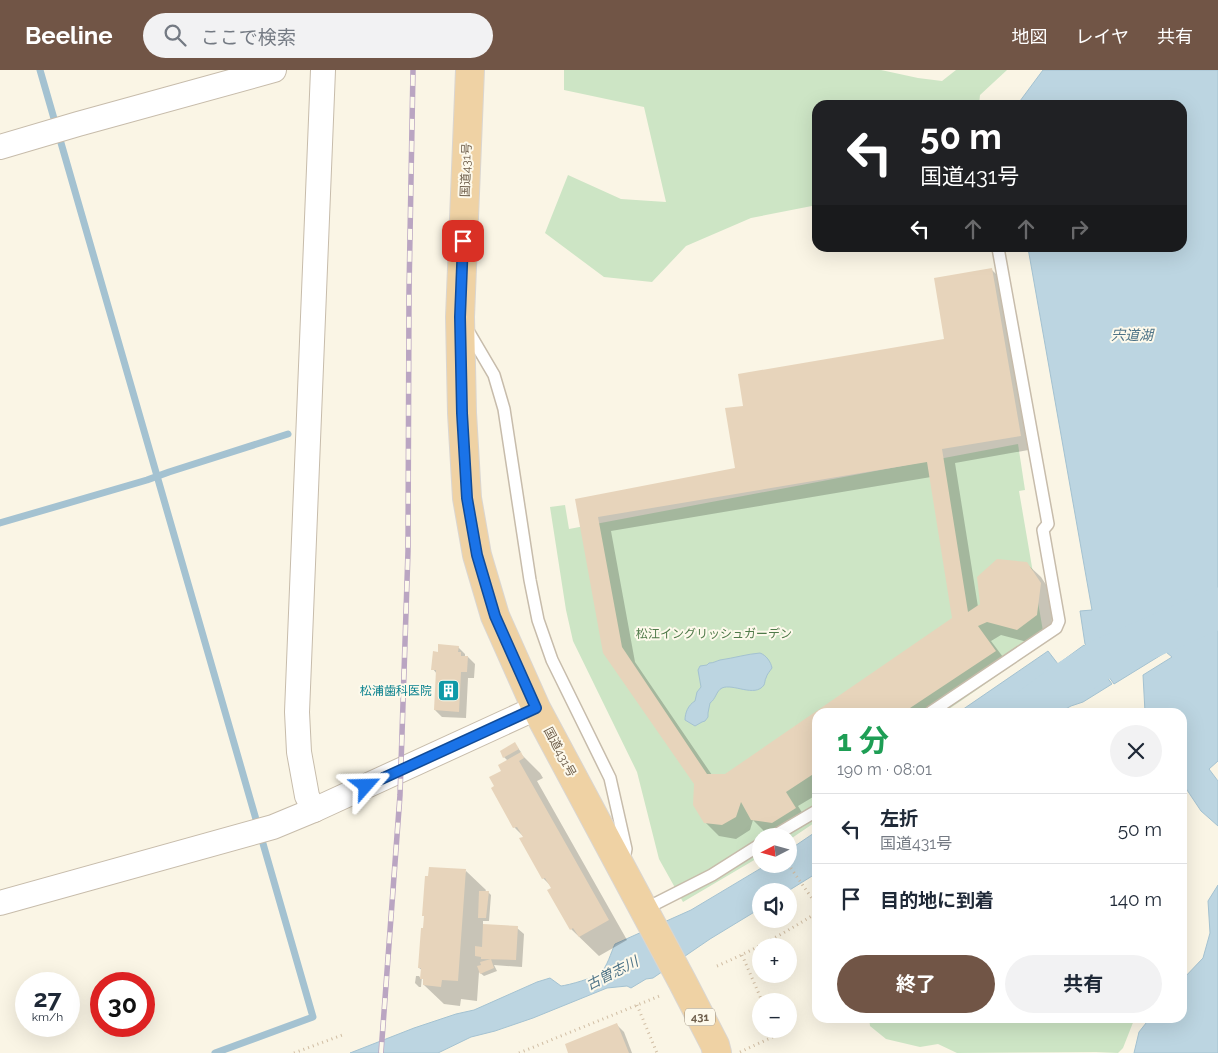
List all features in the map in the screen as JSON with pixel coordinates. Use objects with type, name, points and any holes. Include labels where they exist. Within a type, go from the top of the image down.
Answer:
[{"type":"highway","name":"国道431号","points":[[470,70],[460,317],[462,413],[467,498],[477,555],[495,616],[536,708],[644,913],[672,988],[715,1045],[717,1053]]},
{"type":"street","points":[[0,147],[274,70]]},
{"type":"street","points":[[314,810],[306,796],[299,752],[297,712],[323,70]]},
{"type":"street","points":[[0,903],[273,827],[536,708]]},
{"type":"lane","points":[[937,708],[1056,628],[1059,620],[1043,530],[1048,524],[999,252]]},
{"type":"lane","points":[[460,317],[494,375],[504,409],[530,580],[538,620],[552,660],[610,778],[626,849],[623,870]]},
{"type":"lane","points":[[788,828],[812,814]]},
{"type":"lane","points":[[644,913],[712,875],[752,850]]},
{"type":"path","points":[[794,873],[812,899]]},
{"type":"path","points":[[717,966],[742,955],[812,916]]},
{"type":"path","points":[[742,955],[759,993]]},
{"type":"path","points":[[519,1053],[637,1005],[672,988]]},
{"type":"path","points":[[637,1005],[657,1053]]},
{"type":"path","points":[[294,1053],[345,1034]]},
{"type":"path","points":[[737,1053],[770,1038]]},
{"type":"green space","points":[[564,70],[881,70],[942,81],[956,70],[1007,70],[980,95],[980,100],[812,100],[812,206],[751,218],[686,246],[652,282],[604,277],[545,233],[568,175],[621,199],[666,202],[644,107],[564,90]]},
{"type":"green space","name":"松江イングリッシュガーデン","points":[[1018,444],[1025,490],[1019,491],[1045,643],[950,708],[812,708],[812,824],[798,834],[798,828],[752,828],[752,861],[683,902],[659,859],[637,772],[573,641],[566,610],[550,507],[565,505],[569,529]]},
{"type":"green space","points":[[870,1023],[1133,1023],[1123,1048],[1118,1053],[957,1053],[938,1044],[920,1047],[886,1039],[870,1026]]},
{"type":"water","name":"宍道湖","points":[[1043,70],[1218,70],[1218,761],[1209,769],[1218,781],[1218,826],[1201,811],[1187,790],[1187,708],[1145,708],[1143,675],[1172,657],[1166,652],[1114,684],[1085,644],[1080,611],[1092,610],[1029,252],[1187,252],[1187,100],[1021,100]]},
{"type":"water","points":[[1084,645],[1112,684],[1083,702],[1067,708],[965,708],[1048,651],[1058,664]]},
{"type":"water","points":[[760,653],[768,659],[772,668],[760,689],[722,688],[710,703],[708,717],[705,721],[695,726],[685,720],[687,709],[695,701],[697,692],[701,687],[698,670],[700,666],[720,660]]},
{"type":"water","name":"古曽志川","points":[[812,834],[812,876],[797,885],[797,883],[752,883],[752,913],[710,939],[653,978],[646,979],[631,988],[627,986],[607,988],[533,1018],[471,1037],[438,1053],[350,1053],[414,1028],[474,1010],[537,982],[550,978],[561,986],[597,975],[605,967],[615,944],[691,910],[753,873],[797,873],[798,844]]},
{"type":"water","points":[[1218,885],[1218,1053],[1134,1053],[1139,1032],[1146,1023],[1187,1023],[1187,975],[1203,958],[1210,933],[1208,901]]},
{"type":"building","points":[[992,268],[1021,436],[942,449],[968,612],[980,604],[977,577],[997,559],[1027,562],[1041,583],[1037,615],[1017,630],[987,622],[978,626],[996,651],[910,708],[821,708],[952,618],[927,462],[598,517],[622,647],[707,774],[725,774],[812,714],[812,775],[786,792],[796,808],[772,823],[751,820],[741,802],[736,817],[722,825],[704,823],[693,805],[694,784],[603,653],[575,499],[735,468],[725,408],[743,406],[738,374],[944,339],[934,278]]},
{"type":"building","name":"松浦歯科医院","points":[[438,644],[459,646],[458,652],[461,652],[461,656],[468,656],[467,672],[461,672],[459,712],[434,710],[436,670],[431,670],[433,651],[438,652]]},
{"type":"building","points":[[515,742],[519,749],[503,758],[500,751]]},
{"type":"building","points":[[521,752],[524,758],[519,761],[609,920],[579,937],[573,928],[570,930],[547,890],[551,888],[545,878],[542,879],[519,838],[523,837],[517,827],[513,828],[491,788],[494,786],[489,777],[501,771],[498,765]]},
{"type":"building","points":[[429,867],[466,869],[458,981],[442,980],[441,987],[423,985],[423,979],[420,979],[421,968],[418,968],[421,928],[423,928],[424,916],[422,916],[425,876],[428,876]]},
{"type":"building","points":[[479,891],[489,891],[486,918],[478,918]]},
{"type":"building","points":[[483,924],[518,926],[516,960],[481,959],[481,957],[475,956],[475,946],[482,947]]},
{"type":"building","points":[[491,959],[494,968],[480,974],[477,966],[481,965],[480,962]]},
{"type":"building","points":[[617,1023],[629,1053],[568,1053],[565,1044]]},
{"type":"waterway","points":[[40,70],[313,1017],[215,1053]]},
{"type":"waterway","points":[[0,523],[147,480],[288,434]]},
{"type":"waterway","points":[[1031,708],[1063,684],[1102,659],[1218,608]]},
{"type":"railway","points":[[381,1053],[400,795],[408,551],[409,292],[413,70]]},
{"type":"place","name":"松浦歯科医院","points":[[448,691]]},
{"type":"route","points":[[366,786],[536,708],[495,616],[477,555],[467,498],[462,413],[460,317],[463,241]]}]
